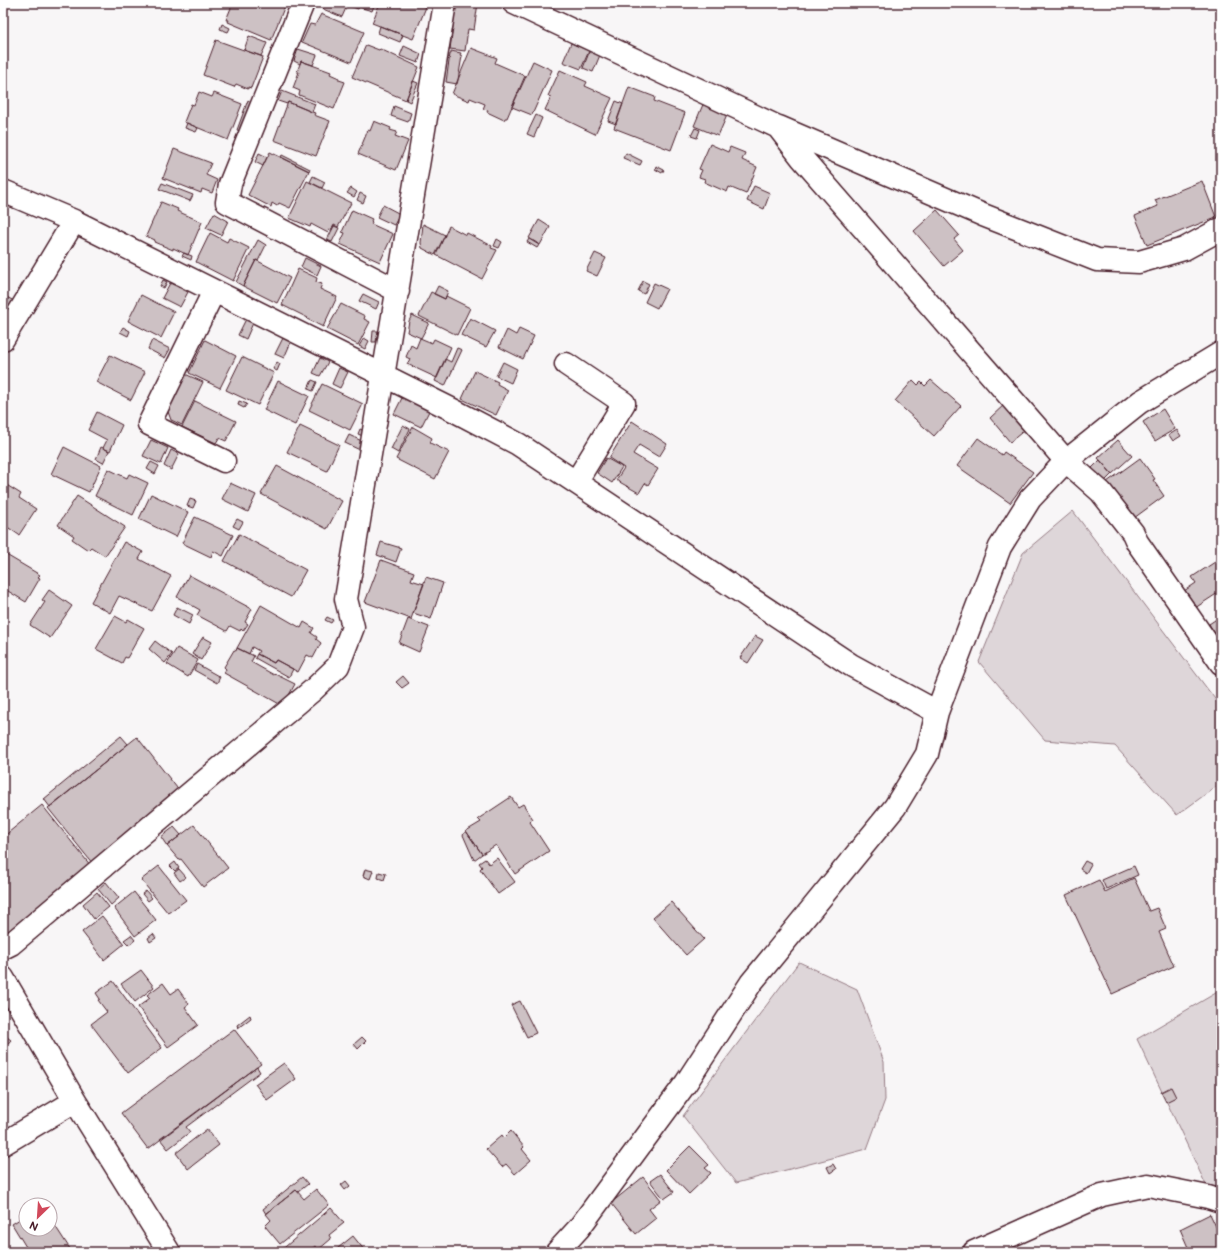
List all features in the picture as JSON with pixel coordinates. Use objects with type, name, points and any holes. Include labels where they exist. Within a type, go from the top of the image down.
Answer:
[{"type":"street","points":[[303,3],[230,184],[227,202],[398,291]]},
{"type":"street","points":[[3,948],[11,944],[307,695],[338,666],[353,627],[346,599],[445,3]]},
{"type":"street","points":[[514,3],[778,127],[983,215],[1096,260],[1139,262],[1184,249],[1221,229]]},
{"type":"street","points":[[778,127],[802,158],[1066,461],[1101,492],[1133,533],[1137,542],[1221,663]]},
{"type":"street","points":[[3,191],[74,221],[453,410],[518,444],[851,665],[937,712]]},
{"type":"street","points":[[3,339],[74,221]]},
{"type":"street","points":[[214,291],[149,424],[224,461]]},
{"type":"street","points":[[557,1252],[579,1228],[686,1083],[751,983],[895,807],[927,754],[937,712],[1000,547],[1030,499],[1066,461],[1140,402],[1221,353]]},
{"type":"street","points":[[566,364],[624,403],[576,482]]},
{"type":"street","points":[[3,978],[75,1101],[169,1252]]},
{"type":"street","points":[[3,1144],[75,1101]]},
{"type":"street","points":[[974,1252],[1102,1195],[1148,1185],[1221,1201]]},
{"type":"shaded area","points":[[1073,511],[1221,707],[1221,783],[1177,815],[1115,746],[1045,740],[979,662],[1023,553]]},
{"type":"shaded area","points":[[799,962],[857,989],[884,1062],[885,1100],[867,1149],[736,1183],[683,1116]]},
{"type":"shaded area","points":[[1221,990],[1221,1205],[1215,1204],[1137,1039]]},
{"type":"building","points":[[233,3],[286,3],[271,40],[228,22],[229,20],[226,20]]},
{"type":"building","points":[[325,3],[334,3],[346,8],[342,17],[323,9]]},
{"type":"building","points":[[341,3],[375,3],[372,11],[359,7],[358,9]]},
{"type":"building","points":[[380,3],[415,3],[426,7],[413,39],[372,23]]},
{"type":"building","points":[[456,3],[478,3],[474,30],[468,29],[465,51],[450,49]]},
{"type":"building","points":[[321,14],[364,32],[351,62],[302,42],[310,24],[315,25]]},
{"type":"building","points":[[222,24],[230,28],[228,32],[220,29]]},
{"type":"building","points":[[380,26],[403,35],[400,42],[378,33]]},
{"type":"building","points":[[249,36],[267,43],[261,56],[244,50]]},
{"type":"building","points":[[216,40],[263,57],[251,88],[248,87],[248,89],[236,84],[234,87],[203,75]]},
{"type":"building","points":[[571,43],[589,51],[581,69],[563,62]]},
{"type":"building","points":[[366,45],[379,50],[380,49],[419,67],[406,100],[352,77]]},
{"type":"building","points":[[404,46],[421,54],[418,63],[400,56]]},
{"type":"building","points":[[471,48],[497,58],[495,63],[525,76],[507,118],[504,120],[487,112],[488,110],[483,109],[485,104],[470,98],[469,101],[452,94]]},
{"type":"building","points":[[298,49],[317,55],[313,65],[301,61],[300,64],[294,61]]},
{"type":"building","points":[[590,50],[600,55],[593,72],[583,68]]},
{"type":"building","points":[[451,51],[461,53],[460,55],[462,56],[457,84],[446,82]]},
{"type":"building","points":[[301,61],[331,72],[330,74],[345,82],[334,109],[299,95],[300,91],[293,88],[299,72],[297,72]]},
{"type":"building","points":[[533,61],[552,70],[532,115],[512,107]]},
{"type":"building","points":[[560,70],[587,82],[585,86],[612,98],[595,134],[545,110],[551,97],[548,96]]},
{"type":"building","points":[[413,81],[418,83],[410,102],[406,100]]},
{"type":"building","points":[[629,87],[655,97],[654,101],[685,113],[671,150],[614,128]]},
{"type":"building","points":[[282,91],[315,104],[312,112],[288,102],[287,104],[278,101]]},
{"type":"building","points":[[199,92],[212,97],[214,93],[242,104],[228,140],[184,122],[191,104],[194,105]]},
{"type":"building","points":[[248,100],[251,102],[240,131],[237,130]]},
{"type":"building","points":[[616,101],[623,104],[616,124],[608,121]]},
{"type":"building","points":[[288,102],[330,121],[316,156],[274,140]]},
{"type":"building","points":[[704,102],[728,113],[718,136],[694,126]]},
{"type":"building","points":[[394,106],[411,113],[408,122],[391,116]]},
{"type":"building","points":[[536,115],[542,118],[534,137],[527,134]]},
{"type":"building","points":[[374,121],[391,128],[390,130],[397,132],[395,136],[408,141],[396,170],[358,154],[368,130],[370,131]]},
{"type":"building","points":[[187,123],[198,128],[196,132],[185,128]]},
{"type":"building","points":[[695,128],[700,130],[697,138],[691,136]]},
{"type":"building","points":[[710,144],[728,152],[730,147],[745,153],[742,160],[757,167],[746,194],[729,187],[727,192],[704,182],[705,179],[699,177],[702,170],[699,169]]},
{"type":"building","points":[[174,149],[211,163],[206,175],[217,180],[212,193],[202,189],[201,193],[163,178]]},
{"type":"building","points":[[270,152],[309,171],[290,208],[279,203],[277,206],[272,203],[271,207],[248,195]]},
{"type":"building","points":[[259,153],[267,157],[263,166],[255,162]]},
{"type":"building","points":[[626,153],[642,161],[640,165],[623,158]]},
{"type":"building","points":[[282,155],[310,169],[309,171],[281,157]]},
{"type":"building","points":[[656,166],[664,170],[662,173],[655,169]]},
{"type":"building","points":[[313,176],[325,182],[322,188],[310,182]]},
{"type":"building","points":[[307,181],[351,203],[338,227],[334,225],[328,233],[311,224],[310,227],[289,218]]},
{"type":"building","points":[[1202,181],[1216,217],[1147,245],[1135,216],[1158,206],[1155,200]]},
{"type":"building","points":[[162,183],[193,195],[190,201],[159,189]]},
{"type":"building","points":[[754,186],[770,193],[764,209],[747,201]]},
{"type":"building","points":[[351,188],[357,192],[354,197],[347,193]]},
{"type":"building","points":[[360,193],[366,196],[363,203],[357,200]]},
{"type":"building","points":[[161,202],[202,222],[188,255],[154,242],[155,240],[146,236]]},
{"type":"building","points":[[383,205],[400,214],[394,225],[377,217]]},
{"type":"building","points":[[352,210],[372,219],[371,224],[393,234],[380,262],[340,244],[345,233],[342,232]]},
{"type":"building","points":[[937,210],[959,235],[954,239],[963,250],[944,266],[914,231]]},
{"type":"building","points":[[214,213],[228,221],[221,235],[206,228]]},
{"type":"building","points":[[539,220],[550,227],[540,245],[529,238]]},
{"type":"building","points":[[423,224],[445,235],[435,255],[422,248],[421,243]]},
{"type":"building","points":[[334,226],[339,228],[332,242],[327,240]]},
{"type":"building","points":[[449,226],[466,235],[467,233],[492,246],[491,248],[497,250],[482,279],[436,255]]},
{"type":"building","points":[[210,233],[227,242],[229,238],[249,248],[233,281],[196,262]]},
{"type":"building","points":[[497,239],[502,242],[499,248],[494,246]]},
{"type":"building","points":[[529,239],[539,245],[537,248],[527,242]]},
{"type":"building","points":[[258,240],[266,245],[258,261],[256,260],[243,286],[236,282]]},
{"type":"building","points":[[184,253],[192,256],[191,260],[182,256]]},
{"type":"building","points":[[595,253],[606,258],[597,276],[586,271]]},
{"type":"building","points":[[305,258],[321,266],[317,275],[301,267]]},
{"type":"building","points":[[256,260],[290,278],[277,303],[243,286]]},
{"type":"building","points":[[298,269],[317,278],[316,282],[322,284],[320,289],[337,297],[323,327],[282,305]]},
{"type":"building","points":[[163,280],[167,282],[164,288],[160,286]]},
{"type":"building","points":[[643,281],[649,284],[644,294],[638,291]]},
{"type":"building","points":[[170,283],[188,292],[180,307],[162,298]]},
{"type":"building","points":[[654,283],[667,289],[657,308],[645,302]]},
{"type":"building","points":[[438,286],[448,291],[445,299],[434,294]]},
{"type":"building","points":[[431,292],[445,299],[446,296],[470,308],[457,335],[419,316]]},
{"type":"building","points":[[363,294],[379,302],[376,309],[359,301]]},
{"type":"building","points":[[3,295],[14,301],[9,310],[3,307]]},
{"type":"building","points":[[141,295],[174,312],[161,338],[128,321]]},
{"type":"building","points":[[341,304],[365,316],[364,319],[370,322],[358,345],[327,329]]},
{"type":"building","points":[[412,315],[429,323],[421,338],[407,332]]},
{"type":"building","points":[[470,318],[495,331],[486,347],[461,335]]},
{"type":"building","points":[[246,319],[253,323],[246,339],[238,335]]},
{"type":"building","points":[[123,327],[130,331],[128,336],[120,332]]},
{"type":"building","points":[[519,329],[534,336],[523,359],[499,347],[507,330],[516,335]]},
{"type":"building","points":[[373,331],[378,331],[376,342],[372,342]]},
{"type":"building","points":[[283,338],[291,342],[284,358],[275,354]]},
{"type":"building","points":[[364,338],[369,341],[365,349],[359,346]]},
{"type":"building","points":[[420,338],[432,343],[434,339],[451,347],[437,378],[407,364],[410,359],[406,357],[411,345],[416,348]]},
{"type":"building","points":[[152,340],[170,349],[165,358],[148,349]]},
{"type":"building","points":[[205,340],[236,356],[220,388],[189,373]]},
{"type":"building","points":[[457,348],[462,350],[445,386],[435,381],[445,359],[451,362]]},
{"type":"building","points":[[110,355],[145,372],[131,400],[96,382]]},
{"type":"building","points":[[242,357],[274,373],[258,405],[226,390]]},
{"type":"building","points":[[320,358],[328,362],[320,376],[313,373]]},
{"type":"building","points":[[277,362],[280,364],[277,371],[273,369]]},
{"type":"building","points":[[503,362],[517,369],[511,383],[496,376]]},
{"type":"building","points":[[339,368],[348,372],[340,388],[332,384]]},
{"type":"building","points":[[475,371],[498,382],[497,384],[508,390],[496,415],[462,399]]},
{"type":"building","points":[[185,374],[203,382],[182,425],[171,420],[167,409]]},
{"type":"building","points":[[312,380],[317,382],[313,391],[308,389]]},
{"type":"building","points":[[913,380],[918,385],[921,382],[925,386],[931,380],[961,406],[934,436],[895,401]]},
{"type":"building","points":[[278,381],[309,396],[295,425],[264,410]]},
{"type":"building","points":[[322,384],[363,404],[350,430],[309,410]]},
{"type":"building","points":[[403,396],[430,409],[421,427],[394,414]]},
{"type":"building","points":[[195,401],[236,421],[226,441],[219,438],[216,443],[182,427]]},
{"type":"building","points":[[239,401],[247,404],[244,408],[238,405]]},
{"type":"building","points":[[1006,403],[1027,428],[1010,442],[990,418]]},
{"type":"building","points":[[1163,409],[1175,429],[1155,441],[1143,422]]},
{"type":"building","points":[[97,412],[122,425],[110,451],[103,448],[107,440],[88,430]]},
{"type":"building","points":[[632,421],[667,444],[659,457],[639,445],[633,454],[658,469],[648,485],[645,483],[639,493],[616,480],[624,468],[609,458]]},
{"type":"building","points":[[403,425],[410,429],[398,453],[391,449]]},
{"type":"building","points":[[300,426],[339,445],[327,471],[287,452]]},
{"type":"building","points":[[413,427],[432,438],[430,443],[449,452],[435,479],[396,459]]},
{"type":"building","points":[[360,429],[367,432],[365,437],[358,434]]},
{"type":"building","points":[[1177,430],[1181,436],[1173,441],[1169,435]]},
{"type":"building","points":[[349,435],[366,443],[362,451],[345,443]]},
{"type":"building","points":[[978,438],[1002,455],[1004,452],[1033,472],[1010,503],[957,466]]},
{"type":"building","points":[[151,440],[168,448],[161,464],[143,456]]},
{"type":"building","points":[[1118,440],[1132,456],[1112,474],[1098,458]]},
{"type":"building","points":[[64,447],[101,466],[89,492],[51,474]]},
{"type":"building","points":[[101,447],[109,451],[103,463],[96,459]]},
{"type":"building","points":[[171,450],[179,454],[171,470],[164,466]]},
{"type":"building","points":[[606,458],[622,467],[612,483],[597,473]]},
{"type":"building","points":[[1140,458],[1155,479],[1153,480],[1164,496],[1134,518],[1107,482]]},
{"type":"building","points":[[1100,460],[1112,474],[1104,482],[1092,468]]},
{"type":"building","points":[[151,462],[159,466],[155,474],[147,469]]},
{"type":"building","points":[[277,466],[342,501],[327,529],[261,494]]},
{"type":"building","points":[[108,469],[127,478],[129,474],[148,483],[133,515],[95,496]]},
{"type":"building","points":[[230,483],[256,495],[248,512],[222,499]]},
{"type":"building","points":[[5,484],[21,494],[19,498],[36,509],[19,535],[3,524],[3,486]]},
{"type":"building","points":[[151,494],[188,512],[176,537],[139,519]]},
{"type":"building","points":[[77,496],[125,527],[105,556],[91,547],[88,550],[72,539],[74,536],[58,525]]},
{"type":"building","points":[[190,499],[196,501],[193,508],[187,506]]},
{"type":"building","points":[[195,517],[233,535],[223,556],[213,551],[211,557],[182,543]]},
{"type":"building","points":[[237,519],[243,522],[239,529],[233,526]]},
{"type":"building","points":[[239,534],[306,570],[291,597],[224,561]]},
{"type":"building","points":[[124,542],[143,552],[139,559],[171,576],[152,611],[119,596],[110,613],[91,602]]},
{"type":"building","points":[[381,542],[401,548],[396,562],[377,555]]},
{"type":"building","points":[[3,553],[40,575],[38,577],[40,578],[26,602],[3,588]]},
{"type":"building","points":[[381,560],[414,572],[411,580],[424,584],[411,619],[365,602]]},
{"type":"building","points":[[1218,560],[1221,564],[1221,591],[1195,608],[1184,591],[1196,583],[1192,577]]},
{"type":"building","points":[[189,575],[252,609],[245,622],[248,624],[243,631],[230,626],[227,631],[197,615],[200,610],[177,597]]},
{"type":"building","points":[[426,577],[443,583],[431,619],[413,613]]},
{"type":"building","points":[[49,590],[72,606],[50,638],[30,625],[45,602],[42,600]]},
{"type":"building","points":[[261,605],[301,628],[304,622],[314,628],[311,633],[317,637],[316,639],[321,643],[313,658],[307,655],[298,672],[276,660],[274,663],[257,654],[259,651],[252,647],[249,654],[237,648]]},
{"type":"building","points":[[177,607],[193,615],[189,624],[173,615]]},
{"type":"building","points":[[115,616],[126,622],[128,619],[144,628],[127,658],[125,657],[122,663],[96,649]]},
{"type":"building","points":[[1221,616],[1221,634],[1217,637],[1209,624]]},
{"type":"building","points":[[327,617],[333,620],[331,623],[325,620]]},
{"type":"building","points":[[408,619],[429,627],[419,652],[399,643]]},
{"type":"building","points":[[755,636],[763,640],[748,663],[740,658]]},
{"type":"building","points":[[203,637],[212,642],[201,660],[192,654]]},
{"type":"building","points":[[155,641],[172,654],[165,663],[149,649]]},
{"type":"building","points":[[177,648],[198,660],[188,677],[167,664]]},
{"type":"building","points":[[237,648],[254,656],[251,662],[274,675],[275,674],[295,684],[283,706],[224,673],[226,669],[224,667],[234,650],[236,651]]},
{"type":"building","points":[[257,654],[274,663],[276,660],[293,669],[289,677],[255,658]]},
{"type":"building","points":[[197,664],[220,677],[217,683],[194,670]]},
{"type":"building","points":[[403,676],[409,683],[402,688],[396,682]]},
{"type":"building","points":[[121,736],[128,744],[50,807],[44,799]]},
{"type":"building","points":[[137,737],[181,793],[93,864],[48,808]]},
{"type":"building","points":[[511,797],[518,807],[523,804],[533,819],[530,822],[549,851],[515,874],[496,845],[482,854],[466,831],[481,822],[478,819]]},
{"type":"building","points":[[42,805],[91,866],[8,933],[3,926],[3,837]]},
{"type":"building","points":[[194,825],[228,868],[203,887],[181,859],[179,860],[167,846]]},
{"type":"building","points":[[174,827],[181,835],[167,846],[161,837]]},
{"type":"building","points":[[466,831],[482,854],[474,860],[463,835]]},
{"type":"building","points":[[497,858],[515,882],[498,894],[480,869],[482,867],[479,863],[485,859],[489,864]]},
{"type":"building","points":[[1085,861],[1091,864],[1086,873],[1080,869]]},
{"type":"building","points":[[175,862],[179,868],[175,871],[170,866]]},
{"type":"building","points":[[159,866],[186,900],[168,913],[141,880]]},
{"type":"building","points":[[1134,866],[1138,875],[1106,889],[1102,880]]},
{"type":"building","points":[[179,869],[186,877],[180,881],[174,873]]},
{"type":"building","points":[[365,869],[373,871],[370,879],[363,876]]},
{"type":"building","points":[[379,872],[386,874],[384,880],[378,878]]},
{"type":"building","points":[[1134,878],[1149,911],[1157,908],[1166,929],[1159,932],[1174,966],[1112,994],[1066,895],[1099,880],[1105,892]]},
{"type":"building","points":[[106,882],[119,898],[111,905],[98,889]]},
{"type":"building","points":[[146,891],[152,898],[148,901],[142,894]]},
{"type":"building","points":[[97,892],[109,907],[94,919],[83,904]]},
{"type":"building","points":[[134,892],[156,920],[135,936],[114,908]]},
{"type":"building","points":[[671,902],[704,939],[686,955],[653,918]]},
{"type":"building","points":[[102,916],[124,944],[104,960],[82,932]]},
{"type":"building","points":[[153,934],[156,938],[150,942],[148,938]]},
{"type":"building","points":[[131,935],[135,940],[129,945],[124,940]]},
{"type":"building","points":[[141,970],[154,987],[135,1002],[121,984]]},
{"type":"building","points":[[113,981],[162,1048],[128,1073],[91,1024],[107,1012],[98,1000],[100,999],[96,993]]},
{"type":"building","points":[[163,983],[171,994],[178,989],[189,1004],[185,1007],[198,1025],[168,1047],[138,1007],[150,998],[147,995]]},
{"type":"building","points":[[520,1001],[536,1033],[527,1037],[511,1005]]},
{"type":"building","points":[[250,1015],[251,1018],[238,1028],[237,1025]]},
{"type":"building","points":[[234,1029],[261,1064],[148,1149],[121,1113]]},
{"type":"building","points":[[3,1034],[11,1040],[3,1049]]},
{"type":"building","points":[[362,1037],[366,1041],[358,1049],[354,1044]]},
{"type":"building","points":[[284,1063],[296,1079],[267,1100],[255,1084]]},
{"type":"building","points":[[257,1067],[260,1072],[186,1127],[190,1132],[168,1149],[160,1139]]},
{"type":"building","points":[[1171,1087],[1176,1097],[1166,1102],[1161,1092]]},
{"type":"building","points":[[207,1129],[219,1145],[188,1169],[176,1153]]},
{"type":"building","points":[[511,1131],[524,1147],[522,1149],[531,1160],[515,1174],[506,1164],[502,1167],[486,1149],[502,1135],[504,1138]]},
{"type":"building","points":[[690,1146],[709,1165],[705,1168],[711,1173],[689,1194],[666,1170]]},
{"type":"building","points":[[833,1164],[836,1169],[830,1173],[827,1167]]},
{"type":"building","points":[[660,1174],[674,1192],[664,1199],[650,1181]]},
{"type":"building","points":[[302,1177],[308,1184],[298,1192],[296,1190],[266,1214],[263,1209]]},
{"type":"building","points":[[643,1177],[661,1200],[649,1209],[656,1218],[636,1234],[611,1203]]},
{"type":"building","points":[[346,1181],[350,1186],[345,1190],[341,1185]]},
{"type":"building","points":[[316,1189],[329,1205],[280,1244],[265,1226],[271,1220],[266,1214],[296,1190],[304,1199]]},
{"type":"building","points":[[331,1208],[344,1223],[329,1235],[331,1239],[318,1250],[315,1246],[308,1252],[279,1252]]},
{"type":"building","points":[[1210,1214],[1221,1237],[1221,1252],[1190,1252],[1180,1229]]},
{"type":"building","points":[[18,1220],[18,1234],[12,1224]]},
{"type":"building","points":[[58,1230],[72,1252],[29,1252],[20,1237],[58,1237]]},
{"type":"building","points":[[353,1236],[365,1251],[364,1252],[333,1252]]},
{"type":"building","points":[[463,1248],[466,1252],[458,1252]]}]
